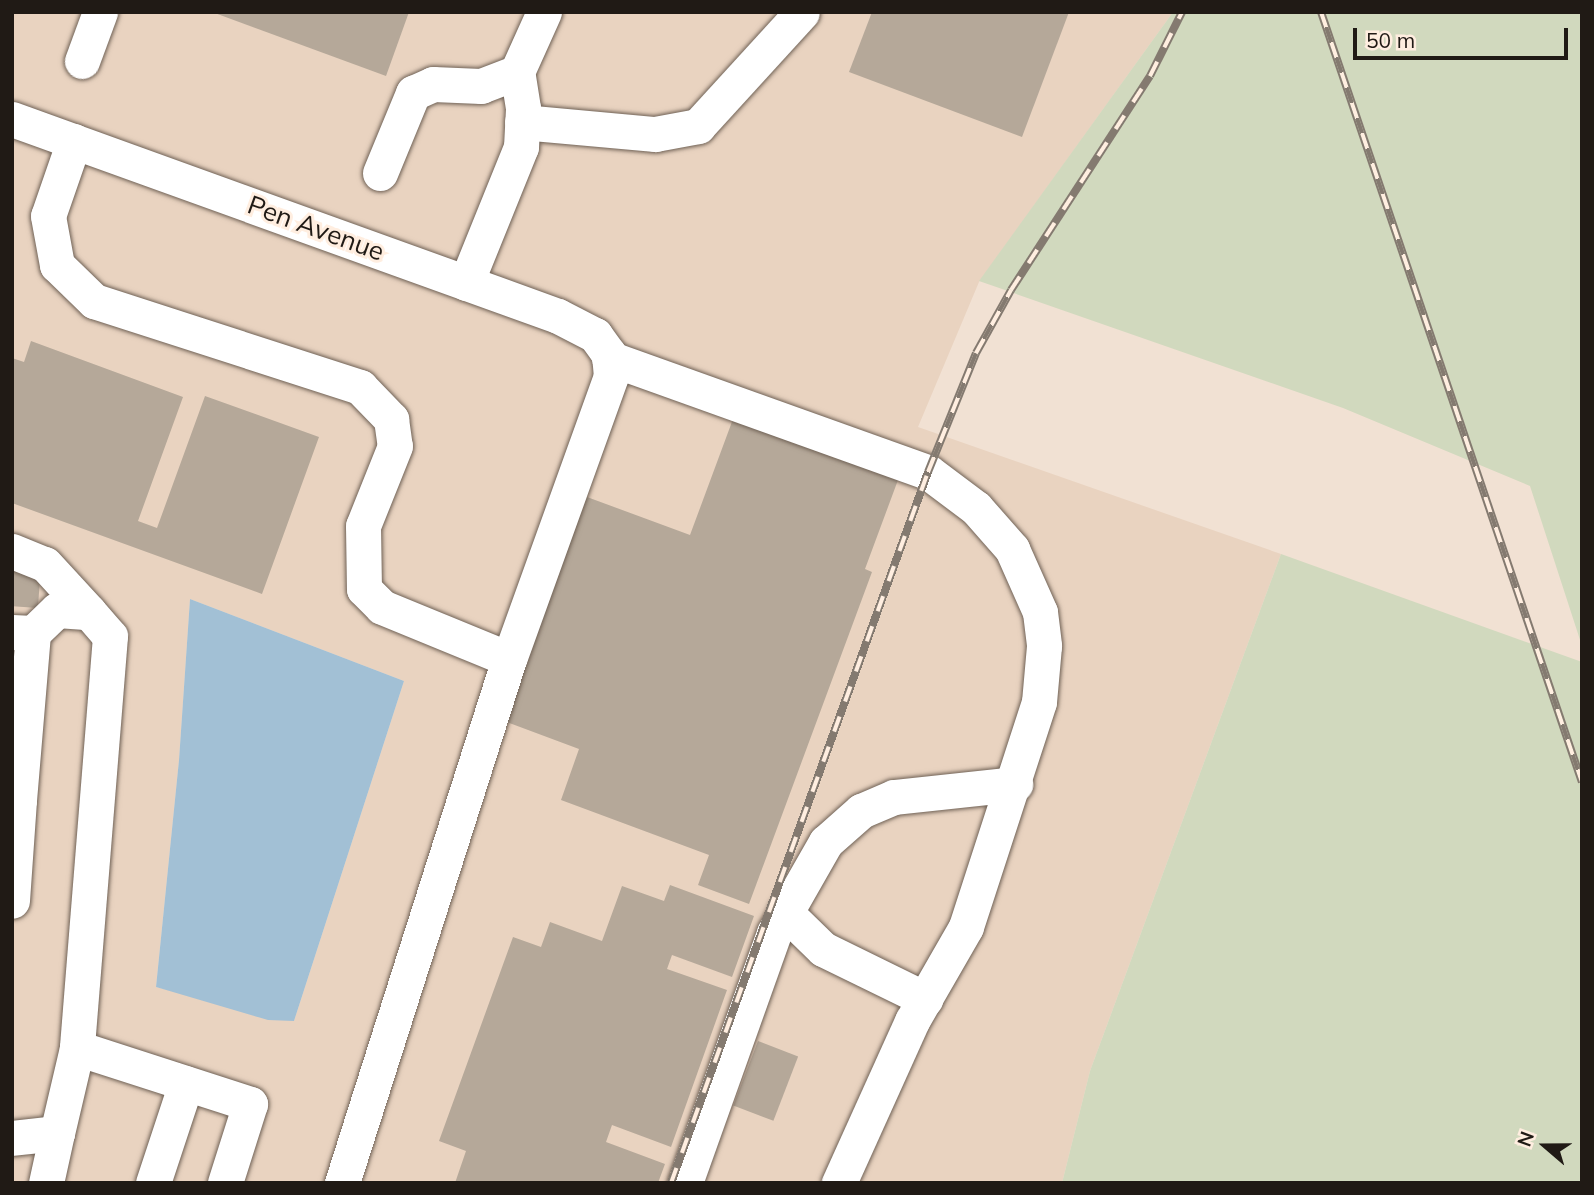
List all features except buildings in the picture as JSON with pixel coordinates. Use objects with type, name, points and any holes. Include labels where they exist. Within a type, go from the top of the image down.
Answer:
[{"type":"street","points":[[82,61],[100,12]]},
{"type":"street","points":[[522,122],[655,134],[698,126],[802,12]]},
{"type":"street","points":[[466,283],[521,147],[522,122],[517,72],[538,14]]},
{"type":"street","points":[[380,173],[413,93],[433,84],[481,86],[517,72]]},
{"type":"street","name":"Pen Avenue","points":[[12,119],[571,323],[595,335],[609,356]]},
{"type":"street","points":[[74,141],[48,216],[57,265],[94,301],[360,387],[391,419],[395,446],[363,526],[364,589],[382,607],[509,659]]},
{"type":"street","points":[[342,1183],[509,659],[611,376],[609,356],[928,472],[976,508],[1012,549],[1040,612],[1044,646],[1039,702],[1015,784],[966,927],[925,999],[839,1183]]},
{"type":"street","points":[[12,551],[45,564],[110,636],[77,1048],[46,1183]]},
{"type":"street","points":[[12,901],[23,633],[57,610],[89,612]]},
{"type":"street","points":[[685,1183],[774,933],[826,842],[861,811],[894,797],[1015,784]]},
{"type":"street","points":[[785,912],[823,949],[925,999]]},
{"type":"street","points":[[77,1048],[250,1104],[225,1183]]},
{"type":"street","points":[[153,1183],[186,1083]]},
{"type":"street","points":[[12,1138],[57,1133]]},
{"type":"shaded area","points":[[12,12],[1173,12],[979,282],[918,427],[1281,554],[1090,1071],[1062,1183],[12,1183]],"holes":[[[190,599],[404,681],[294,1021],[156,987],[179,760]]]},
{"type":"green space","points":[[1173,12],[1582,12],[1582,646],[1530,486],[1343,408],[979,281]]},
{"type":"green space","points":[[1281,554],[1582,662],[1582,1183],[1062,1183],[1090,1071]]},
{"type":"water","points":[[190,599],[404,681],[294,1021],[268,1020],[156,987],[179,760]]},
{"type":"railway","points":[[671,1183],[928,472],[976,353],[1011,290],[1150,76],[1182,12]]},
{"type":"railway","points":[[1321,12],[1582,782]]}]
